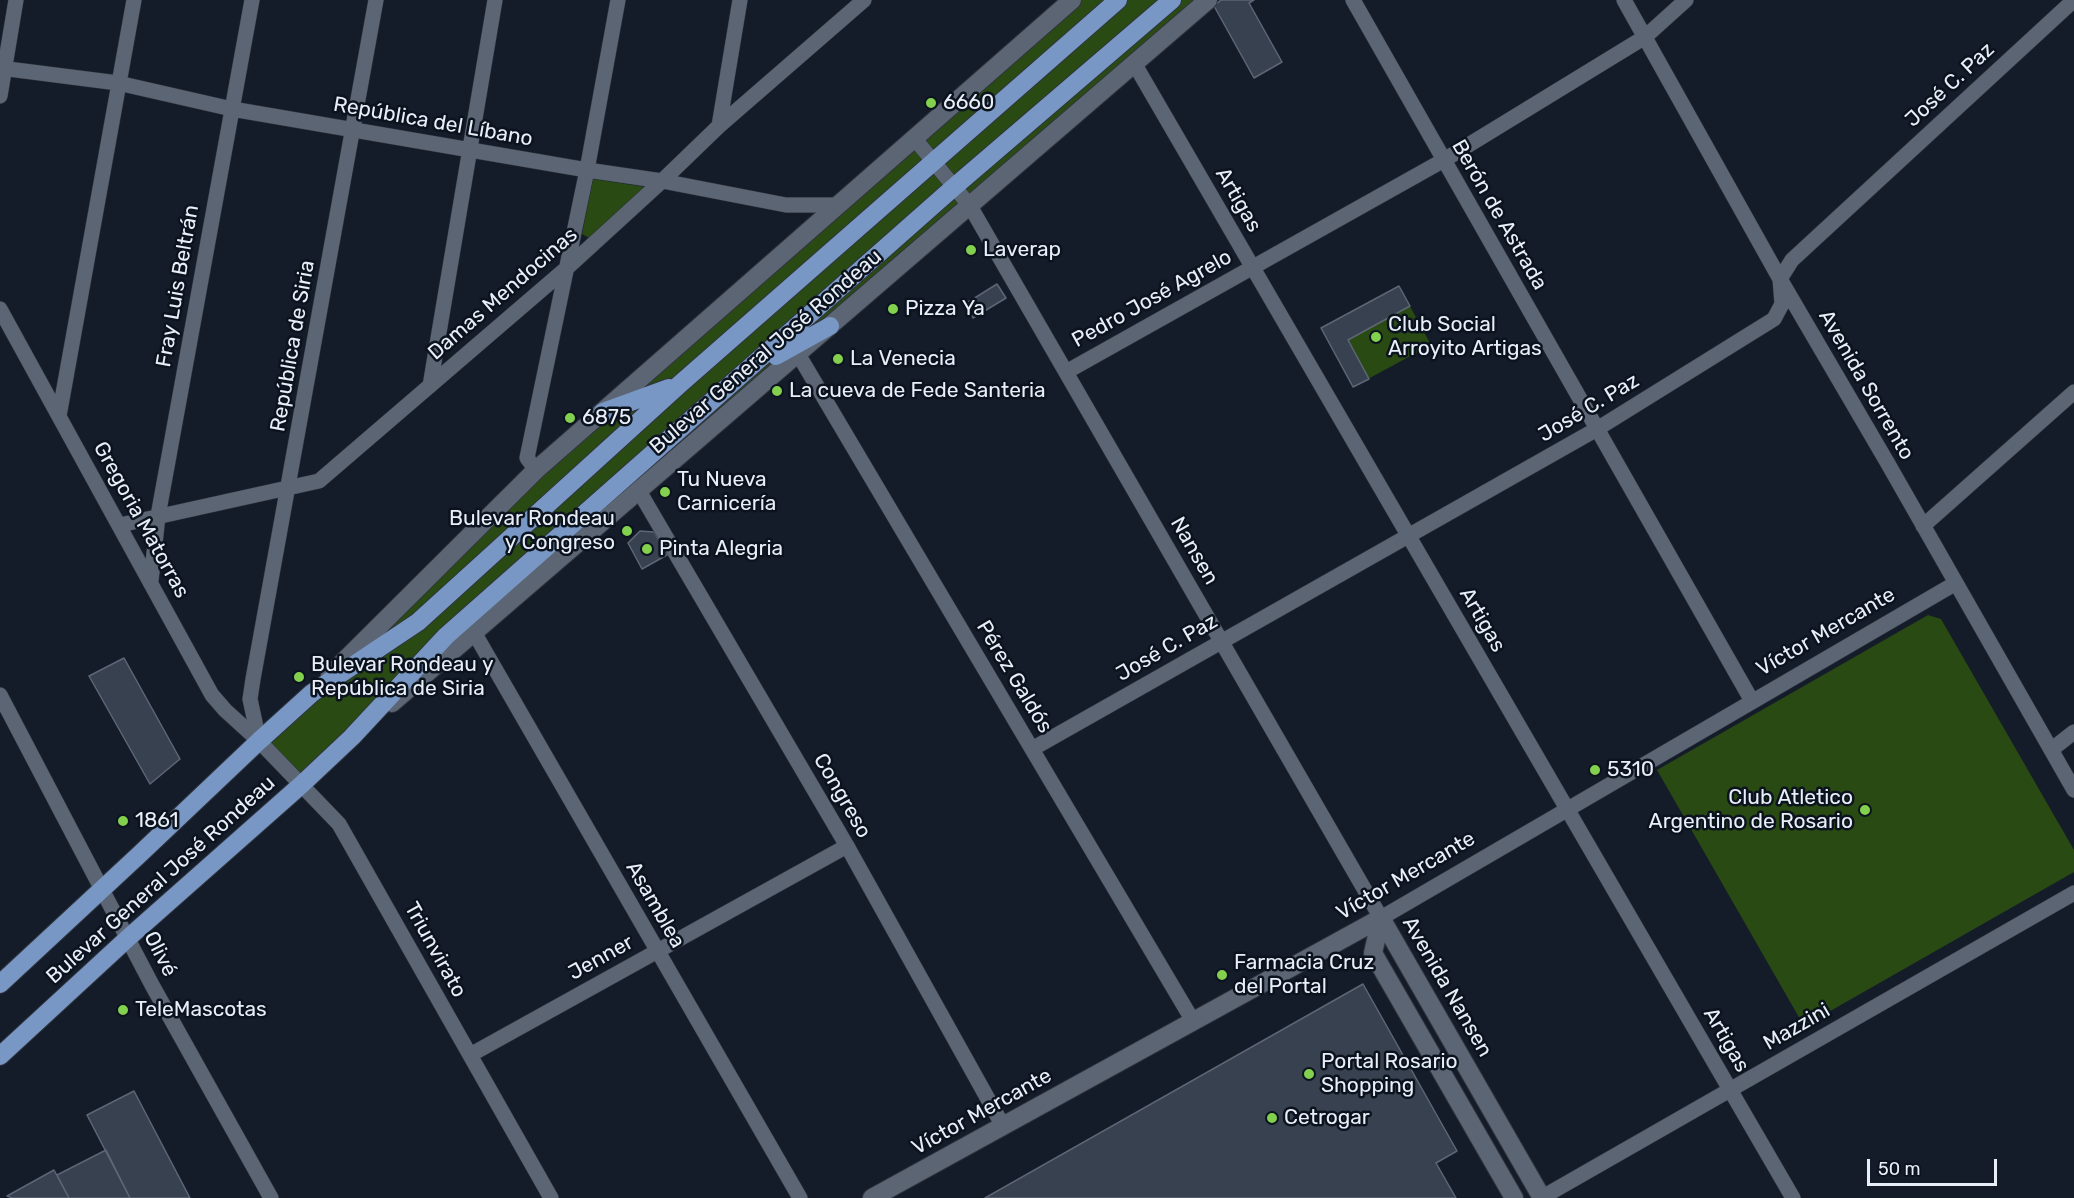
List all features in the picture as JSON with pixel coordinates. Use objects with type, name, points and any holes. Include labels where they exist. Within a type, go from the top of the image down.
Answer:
[{"type":"main road","name":"Bulevar General José Rondeau","points":[[0,984],[312,693],[537,470],[1072,0]]},
{"type":"main road","name":"Bulevar General José Rondeau","points":[[312,693],[418,622],[680,384],[1118,0]]},
{"type":"main road","name":"Bulevar General José Rondeau","points":[[0,1056],[352,737],[475,634],[1208,0]]},
{"type":"main road","name":"Bulevar General José Rondeau","points":[[352,737],[446,636],[954,187],[1171,1]]},
{"type":"main road","points":[[748,371],[830,326]]},
{"type":"main road","points":[[603,412],[680,384]]},
{"type":"main road","name":"Víctor Mercante","points":[[872,1198],[1381,918]]},
{"type":"main road","name":"Avenida Nansen","points":[[1381,918],[1542,1198]]},
{"type":"main road","name":"Avenida Nansen","points":[[1381,918],[1373,953],[1514,1198]]},
{"type":"street","points":[[0,96],[2,68],[16,0]]},
{"type":"street","points":[[59,416],[134,0]]},
{"type":"street","name":"Fray Luis Beltrán","points":[[151,581],[158,516],[252,0]]},
{"type":"street","name":"República de Siria","points":[[259,741],[250,699],[376,0]]},
{"type":"street","points":[[430,386],[495,0]]},
{"type":"street","points":[[537,470],[527,458],[568,267],[618,0]]},
{"type":"street","points":[[719,126],[740,0]]},
{"type":"street","name":"Damas Mendocinas","points":[[120,525],[319,481],[568,267],[719,126],[864,0]]},
{"type":"street","name":"Berón de Astrada","points":[[1353,0],[1752,701]]},
{"type":"street","name":"Avenida Sorrento","points":[[1624,0],[1780,279],[2074,790]]},
{"type":"street","name":"Pedro José Agrelo","points":[[1066,372],[1444,160],[1645,37],[1686,0]]},
{"type":"street","name":"José C. Paz","points":[[1032,749],[1597,429],[1774,319],[1782,303],[1780,279],[1792,260],[2071,3]]},
{"type":"street","name":"Artigas","points":[[1134,63],[1793,1198]]},
{"type":"street","name":"República del Líbano","points":[[2,68],[118,83],[232,109],[662,181],[786,205],[837,205],[856,190]]},
{"type":"street","points":[[914,138],[970,206]]},
{"type":"street","name":"Nansen","points":[[970,206],[1381,918]]},
{"type":"street","name":"Gregoria Matorras","points":[[0,309],[212,695],[259,741]]},
{"type":"street","name":"Pérez Galdós","points":[[798,354],[1193,1021]]},
{"type":"street","points":[[1923,526],[2074,392]]},
{"type":"street","name":"Congreso","points":[[639,491],[848,846],[1003,1126]]},
{"type":"street","name":"Víctor Mercante","points":[[1381,918],[1956,583]]},
{"type":"street","name":"Asamblea","points":[[475,634],[800,1198]]},
{"type":"street","name":"Olivé","points":[[0,695],[101,891],[271,1198]]},
{"type":"street","points":[[225,710],[235,710],[244,706],[250,699]]},
{"type":"street","points":[[2051,750],[2074,732]]},
{"type":"street","name":"Triunvirato","points":[[259,741],[339,824],[551,1198]]},
{"type":"street","name":"Jenner","points":[[470,1055],[848,846]]},
{"type":"street","name":"Mazzini","points":[[1542,1198],[2074,893]]},
{"type":"green space","points":[[1072,0],[1208,0],[301,785],[259,741],[536,470]]},
{"type":"green space","points":[[593,179],[646,187],[591,239],[582,234]]},
{"type":"green space","name":"Club Social Arroyito Artigas","points":[[1399,286],[1431,345],[1353,387],[1321,328]]},
{"type":"green space","name":"Club Atletico Argentino de Rosario","points":[[1928,615],[1941,619],[2074,850],[2074,872],[1804,1026],[1657,770]]},
{"type":"building","points":[[1221,0],[1254,0],[1249,3],[1282,62],[1254,78],[1214,6]]},
{"type":"building","points":[[997,284],[1006,298],[973,318],[965,304]]},
{"type":"building","points":[[1399,286],[1410,306],[1348,340],[1369,379],[1353,387],[1321,328]]},
{"type":"building","name":"Pinta Alegria","points":[[640,531],[654,532],[667,555],[642,569],[628,543]]},
{"type":"building","points":[[124,658],[180,759],[150,784],[89,676]]},
{"type":"building","name":"Portal Rosario Shopping","points":[[1363,984],[1457,1151],[1436,1163],[1456,1198],[985,1198]]},
{"type":"building","points":[[134,1091],[190,1198],[130,1198],[87,1115]]},
{"type":"building","points":[[106,1150],[130,1198],[69,1198],[57,1175]]},
{"type":"building","points":[[54,1170],[69,1198],[12,1198],[7,1196]]},
{"type":"place","name":"6660","points":[[931,103]]},
{"type":"place","name":"Laverap","points":[[971,250]]},
{"type":"place","name":"Pizza Ya","points":[[893,309]]},
{"type":"place","name":"Club Social Arroyito Artigas","points":[[1376,337]]},
{"type":"place","name":"La Venecia","points":[[838,359]]},
{"type":"place","name":"La cueva de Fede Santeria","points":[[777,391]]},
{"type":"place","name":"6875","points":[[570,418]]},
{"type":"place","name":"Tu Nueva Carnicería","points":[[665,492]]},
{"type":"place","name":"Bulevar Rondeau y Congreso","points":[[627,531]]},
{"type":"place","name":"Pinta Alegria","points":[[647,549]]},
{"type":"place","name":"Bulevar Rondeau y República de Siria","points":[[299,677]]},
{"type":"place","name":"5310","points":[[1595,770]]},
{"type":"place","name":"Club Atletico Argentino de Rosario","points":[[1865,810]]},
{"type":"place","name":"1861","points":[[123,821]]},
{"type":"place","name":"Farmacia Cruz del Portal","points":[[1222,975]]},
{"type":"place","name":"TeleMascotas","points":[[123,1010]]},
{"type":"place","name":"Portal Rosario Shopping","points":[[1309,1074]]},
{"type":"place","name":"Cetrogar","points":[[1272,1118]]}]
